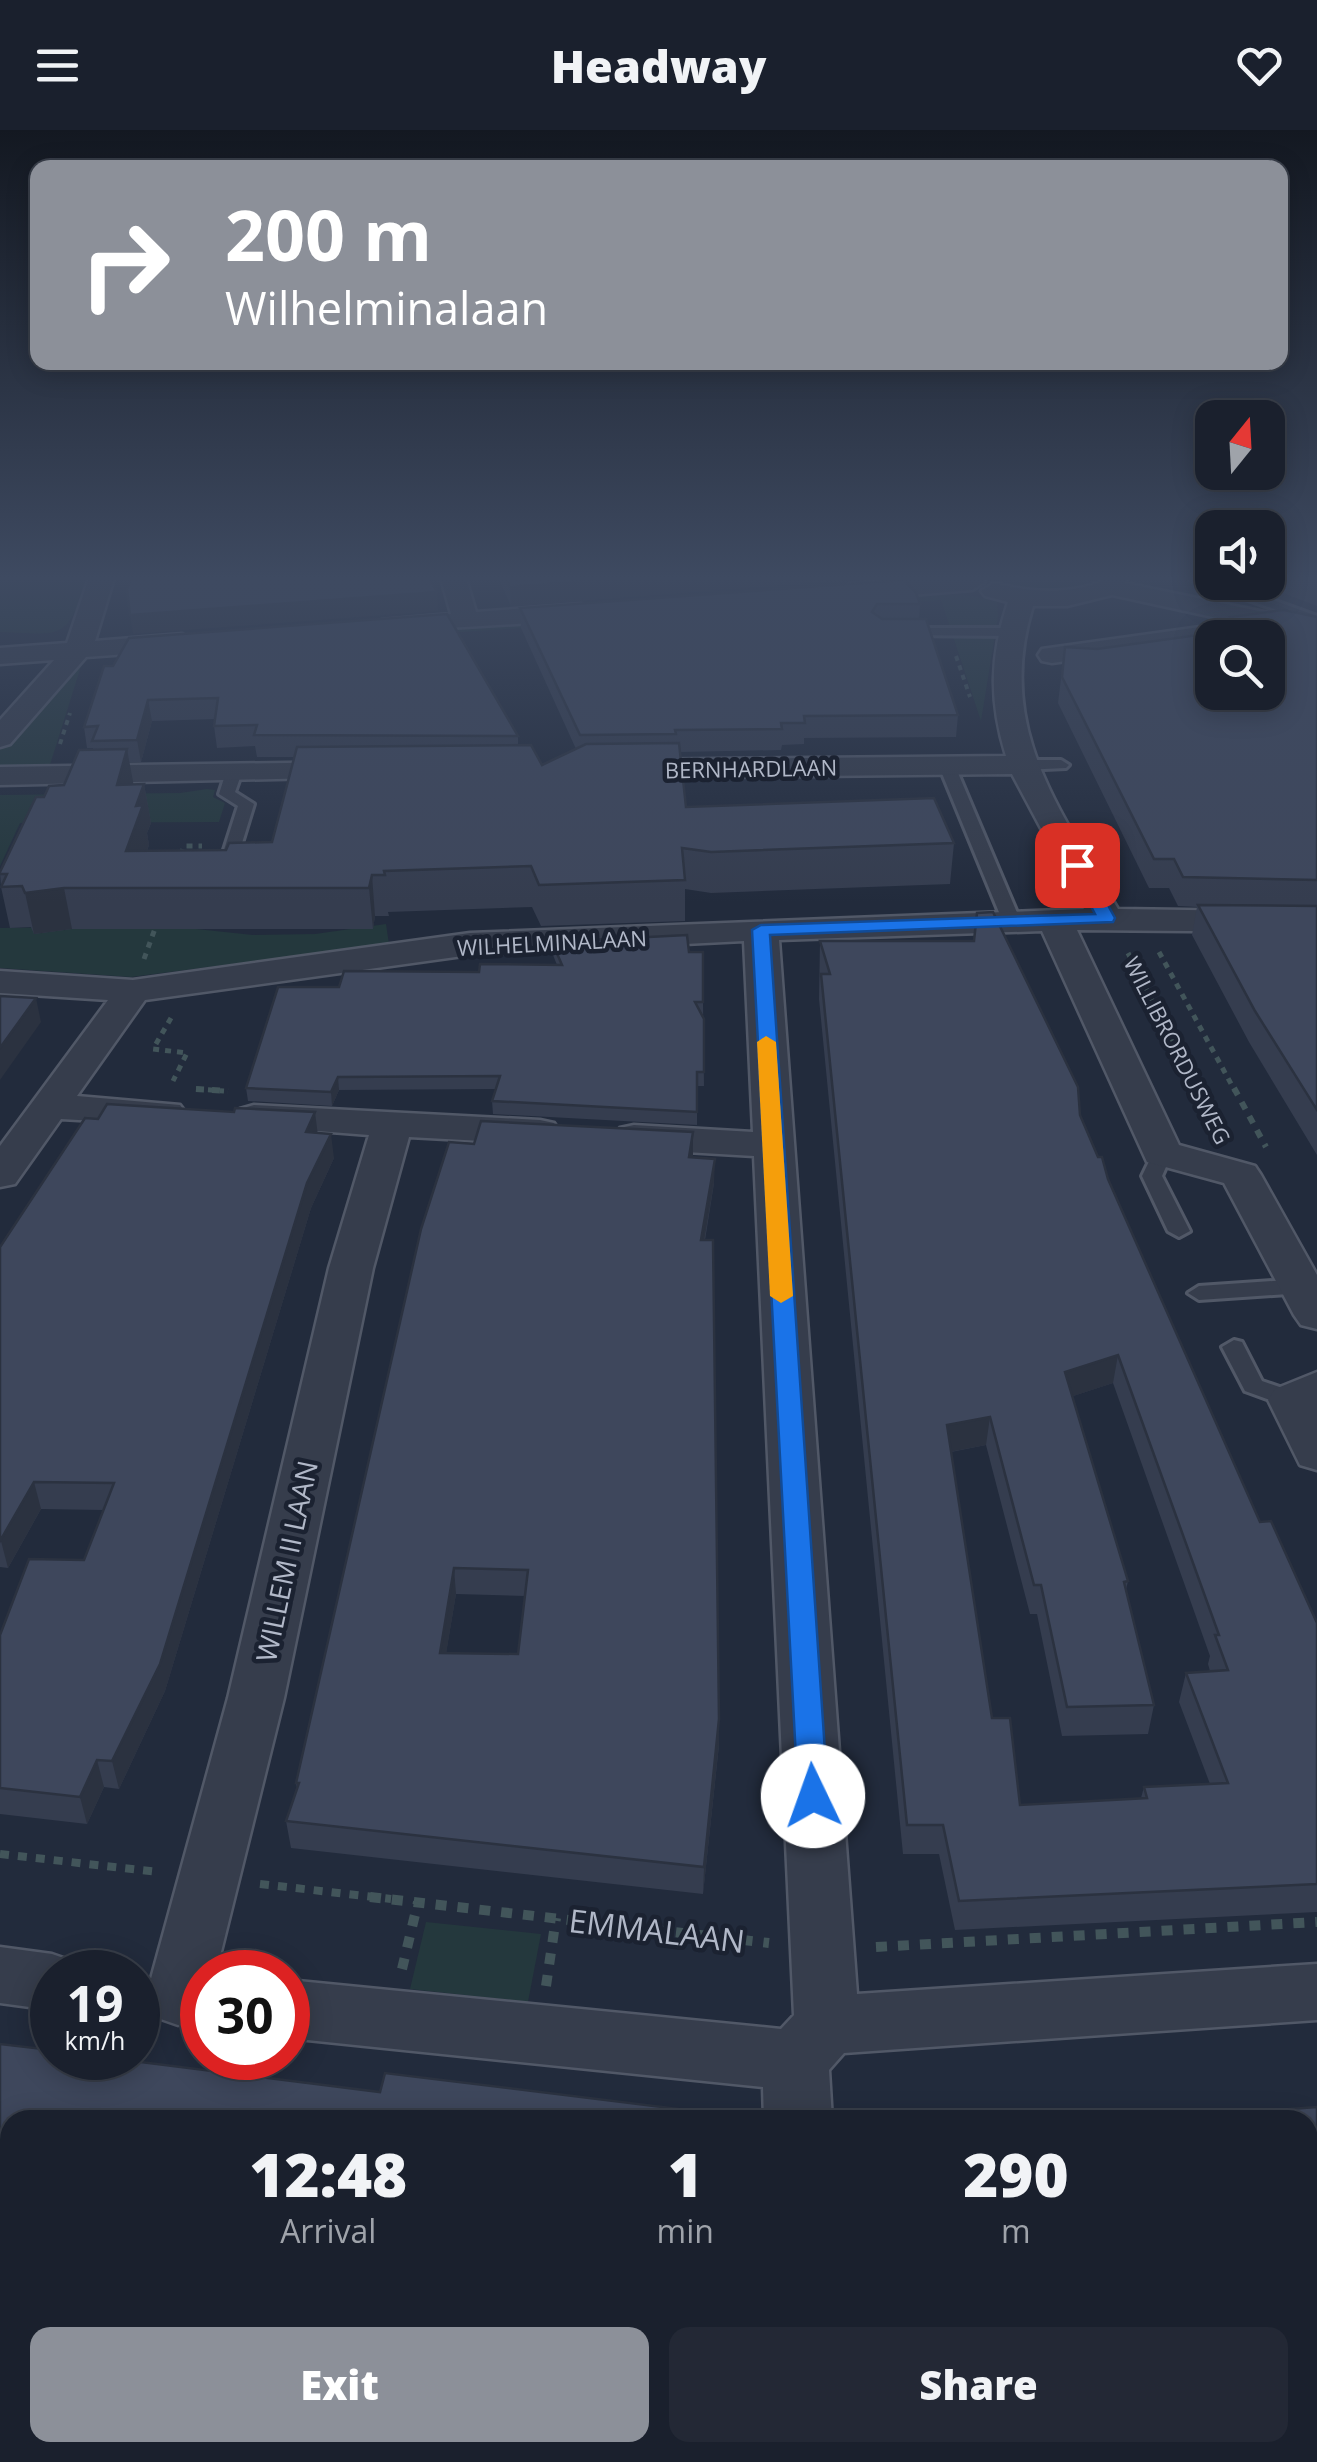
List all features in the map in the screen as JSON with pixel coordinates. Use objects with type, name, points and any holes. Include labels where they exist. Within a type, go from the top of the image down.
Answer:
[{"type":"street","points":[[0,738],[48,684]]},
{"type":"street","points":[[1004,684],[1009,765],[1060,833],[1106,918]]},
{"type":"street","name":"BERNHARDLAAN","points":[[591,769],[1009,765]]},
{"type":"street","points":[[0,776],[392,771]]},
{"type":"street","name":"WILHELMINALAAN","points":[[0,982],[132,991],[470,944],[761,930],[1106,918],[1317,922]]},
{"type":"street","name":"WILLIBRORDUSWEG","points":[[1055,921],[1162,1152],[1240,1175],[1312,1296]]},
{"type":"street","points":[[761,930],[822,1950],[806,2068]]},
{"type":"street","points":[[0,1175],[132,991]]},
{"type":"street","points":[[48,1106],[772,1144]]},
{"type":"street","name":"WILLEM II LAAN","points":[[172,1997],[256,1698],[350,1268],[392,1124]]},
{"type":"street","points":[[1304,1393],[1317,1453]]},
{"type":"street","points":[[0,1975],[30,1979]]},
{"type":"street","points":[[310,2011],[539,2034],[806,2068],[1317,1992]]},
{"type":"lane","points":[[1009,765],[1061,764]]},
{"type":"lane","points":[[948,766],[1012,922]]},
{"type":"lane","points":[[232,851],[246,804],[227,794],[234,772]]},
{"type":"lane","points":[[1060,833],[1096,833]]},
{"type":"lane","points":[[1162,1152],[1152,1176],[1179,1231]]},
{"type":"lane","points":[[1198,1293],[1312,1296]]},
{"type":"lane","points":[[1234,1347],[1253,1386],[1304,1393]]},
{"type":"path","points":[[972,684],[1009,765]]},
{"type":"path","points":[[50,775],[72,704]]},
{"type":"path","points":[[178,864],[184,846],[232,851]]},
{"type":"path","points":[[132,991],[158,918]]},
{"type":"path","name":"WILLIBRORDUSWEG","points":[[1106,918],[1124,944],[1240,1175]]},
{"type":"path","points":[[190,1114],[187,1053],[153,1049],[192,983]]},
{"type":"path","name":"EMMALAAN","points":[[0,1854],[822,1950],[1317,1922]]},
{"type":"path","points":[[391,2019],[418,1902]]},
{"type":"path","points":[[539,2034],[556,1918]]},
{"type":"green space","points":[[59,684],[75,684],[49,768],[0,769],[0,749]]},
{"type":"green space","points":[[969,684],[987,684],[981,721]]},
{"type":"green space","points":[[215,790],[213,797],[225,803],[219,822],[20,823],[0,866],[0,795],[180,793]]},
{"type":"green space","points":[[386,924],[389,944],[131,977],[0,968],[0,928],[168,926],[253,935],[315,934]]},
{"type":"green space","points":[[426,1922],[541,1934],[528,2002],[410,1989]]},
{"type":"building","points":[[98,684],[488,684],[518,736],[254,735],[257,725],[214,726],[218,698],[148,700],[137,740],[92,741],[98,726],[84,727]]},
{"type":"building","points":[[556,684],[948,684],[958,715],[804,716],[805,723],[781,723],[782,729],[580,735]]},
{"type":"building","points":[[1065,684],[1195,684],[1195,710],[1285,710],[1285,684],[1317,684],[1317,880],[1183,877],[1174,859],[1154,859]]},
{"type":"building","points":[[679,743],[686,807],[934,798],[954,843],[711,852],[682,848],[685,880],[539,885],[531,866],[384,871],[385,875],[372,875],[369,888],[64,888],[25,893],[22,886],[1,887],[7,874],[0,872],[36,797],[44,797],[49,786],[64,785],[79,750],[127,749],[117,785],[144,784],[136,806],[143,805],[126,851],[226,850],[229,843],[272,842],[297,747],[531,745],[542,765],[586,744]]},
{"type":"building","points":[[1198,905],[1317,906],[1317,1110],[1255,1011]]},
{"type":"building","points":[[993,912],[1078,1087],[1080,1115],[1098,1157],[1102,1157],[1108,1179],[1260,1522],[1271,1521],[1317,1623],[1317,1884],[959,1901],[943,1825],[907,1825],[821,974],[830,974],[820,941],[974,941],[977,913]],"holes":[[[1118,1355],[1219,1635],[1215,1635],[1228,1670],[1186,1673],[1228,1783],[1144,1787],[1147,1798],[1020,1805],[1010,1718],[992,1718],[947,1425],[990,1417],[1034,1585],[1041,1585],[1067,1707],[1154,1705],[1124,1582],[1128,1581],[1065,1372]]]},
{"type":"building","points":[[687,935],[689,952],[703,952],[703,1002],[695,1002],[704,1019],[704,1072],[697,1072],[697,1112],[492,1101],[500,1076],[338,1077],[331,1092],[246,1088],[278,987],[339,987],[344,971],[479,972],[480,964],[562,965],[552,942]]},
{"type":"building","points":[[0,996],[36,998],[0,1048]]},
{"type":"building","points":[[107,1104],[234,1112],[235,1108],[315,1112],[306,1132],[331,1134],[307,1183],[160,1664],[112,1761],[97,1760],[80,1797],[0,1788],[0,1635],[29,1559],[84,1560],[114,1483],[34,1482],[0,1541],[0,1247],[85,1118],[98,1119]]},
{"type":"building","points":[[481,1121],[693,1132],[689,1157],[715,1159],[701,1240],[713,1240],[719,1719],[704,1867],[286,1821],[299,1783],[421,1229],[449,1142],[474,1144]],"holes":[[[454,1568],[528,1570],[518,1654],[440,1653]]]},
{"type":"building","points":[[0,2044],[30,2047],[30,2080],[160,2080],[160,2064],[180,2067],[180,2080],[284,2080],[380,2092],[385,2073],[686,2110],[0,2110]]},
{"type":"slow traffic","points":[[766,1042],[781,1296]]},
{"type":"route","points":[[813,1796],[761,930],[1106,918],[1077,865]]}]
